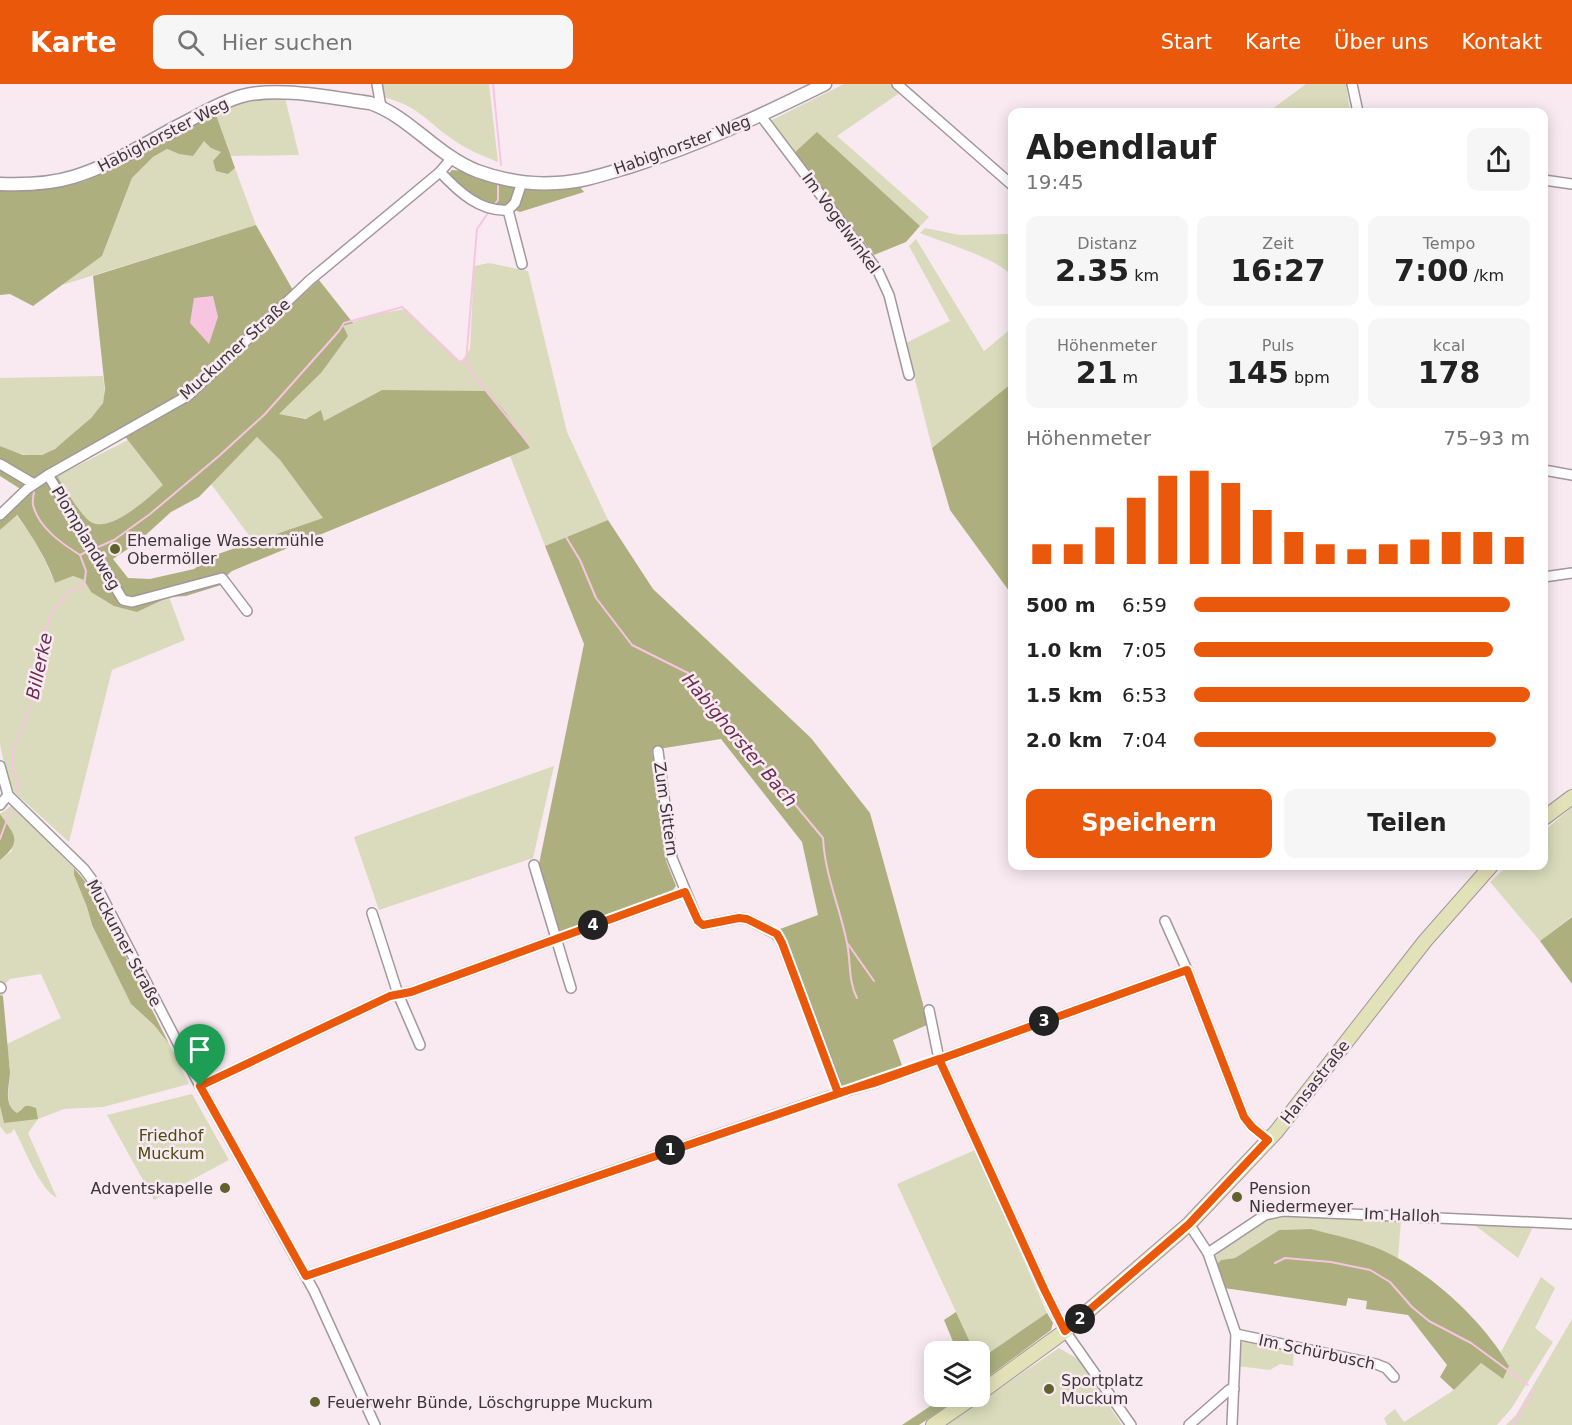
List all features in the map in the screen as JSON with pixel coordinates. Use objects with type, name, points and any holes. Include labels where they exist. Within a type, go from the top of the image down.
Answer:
[{"type":"main road","points":[[1548,815],[1572,796]]},
{"type":"main road","name":"Hansastraße","points":[[990,1386],[1065,1331],[1189,1224],[1268,1140],[1425,941],[1487,870]]},
{"type":"main road","points":[[933,1425],[959,1407]]},
{"type":"street","points":[[377,84],[381,107]]},
{"type":"street","name":"Habighorster Weg","points":[[0,184],[42,183],[89,172],[213,107],[243,96],[285,92],[370,103],[381,107],[395,114],[452,158],[476,170],[522,182],[576,181],[614,172],[701,141],[761,116],[825,84]]},
{"type":"street","points":[[897,84],[1008,181]]},
{"type":"street","points":[[1352,84],[1357,108]]},
{"type":"street","name":"Im Vogelwinkel","points":[[761,116],[878,271],[889,295],[909,375]]},
{"type":"street","name":"Muckumer Straße","points":[[0,515],[34,484],[48,475],[189,395],[310,280],[440,172],[452,158]]},
{"type":"street","points":[[440,172],[464,195],[489,210],[508,210],[515,203],[522,182]]},
{"type":"street","points":[[1548,181],[1572,184]]},
{"type":"street","points":[[508,210],[522,264]]},
{"type":"street","points":[[0,464],[34,484]]},
{"type":"street","points":[[1548,471],[1572,475]]},
{"type":"street","name":"Plomplandweg","points":[[48,475],[123,600],[132,602],[222,578],[247,611]]},
{"type":"street","points":[[1548,577],[1572,573]]},
{"type":"street","name":"Zum Sittern","points":[[658,751],[672,858],[698,921],[703,925],[739,918],[747,919],[777,934],[838,1093]]},
{"type":"street","points":[[0,766],[8,795],[0,805]]},
{"type":"street","name":"Muckumer Straße","points":[[8,795],[84,869],[96,885],[200,1086],[306,1276],[375,1425]]},
{"type":"street","points":[[534,865],[571,988]]},
{"type":"street","points":[[200,1086],[372,1003],[411,992],[685,892]]},
{"type":"street","points":[[372,913],[398,994],[420,1046]]},
{"type":"street","points":[[1165,921],[1187,970],[1244,1117],[1268,1140]]},
{"type":"street","points":[[306,1276],[939,1059],[1187,970]]},
{"type":"street","points":[[929,1010],[939,1059],[1044,1289],[1065,1331],[1131,1425]]},
{"type":"street","name":"Im Halloh","points":[[1208,1253],[1265,1215],[1283,1211],[1572,1224]]},
{"type":"street","points":[[1189,1224],[1208,1253],[1236,1334],[1232,1425]]},
{"type":"street","name":"Im Schürbusch","points":[[1236,1334],[1376,1364],[1386,1368],[1394,1377]]},
{"type":"street","points":[[1189,1425],[1229,1389],[1234,1389]]},
{"type":"green space","points":[[380,84],[489,84],[498,162],[460,144],[406,105],[383,97]]},
{"type":"green space","points":[[844,84],[892,84],[901,92],[837,136],[929,217],[920,226],[817,133],[794,153],[770,121]]},
{"type":"green space","points":[[1306,84],[1346,84],[1349,108],[1274,108]]},
{"type":"green space","points":[[285,98],[299,155],[230,156],[215,112],[249,102]]},
{"type":"green space","points":[[215,112],[235,168],[228,174],[216,171],[213,161],[221,152],[211,148],[204,141],[193,156],[167,149],[153,157],[132,178],[102,256],[33,306],[10,294],[0,295],[0,191],[66,186],[85,181]]},
{"type":"green space","points":[[817,132],[920,226],[906,242],[874,255],[794,153]]},
{"type":"green space","points":[[203,140],[221,152],[228,174],[235,168],[256,225],[62,285],[102,256],[132,178],[153,157],[167,149],[179,154]]},
{"type":"green space","points":[[452,170],[525,188],[580,187],[584,192],[520,212],[509,208],[498,209],[470,195],[447,175]]},
{"type":"green space","points":[[256,225],[298,299],[319,280],[353,323],[343,326],[348,336],[321,373],[279,414],[306,419],[321,410],[324,421],[382,390],[487,391],[530,448],[232,571],[223,579],[221,585],[186,596],[169,597],[137,612],[114,606],[91,592],[84,580],[73,576],[55,583],[39,548],[17,515],[0,530],[0,520],[30,492],[57,476],[82,514],[91,522],[99,524],[118,519],[163,485],[120,430],[22,490],[0,476],[0,446],[23,455],[42,455],[55,449],[91,418],[103,403],[105,389],[93,276]],"holes":[[[257,437],[280,460],[323,518],[215,555],[194,569],[150,579],[128,578],[113,559],[138,542],[171,512],[199,497]]]},
{"type":"green space","points":[[925,228],[960,235],[1008,235],[1008,272],[983,257],[920,233]]},
{"type":"green space","points":[[916,239],[984,351],[1008,331],[1008,386],[932,448],[906,343],[950,321],[909,246]]},
{"type":"green space","points":[[489,263],[528,271],[567,432],[608,520],[545,546],[510,456],[530,448],[382,390],[324,421],[278,414],[321,373],[342,326],[376,314],[406,309],[461,362],[470,349],[474,266]]},
{"type":"green space","points":[[103,376],[102,404],[83,425],[56,448],[48,453],[31,456],[0,446],[0,378]]},
{"type":"green space","points":[[1008,386],[1008,590],[950,510],[932,448]]},
{"type":"green space","points":[[257,437],[280,460],[324,518],[254,542],[211,484]]},
{"type":"green space","points":[[128,440],[164,485],[140,505],[119,518],[109,523],[91,522],[78,508],[57,476]]},
{"type":"green space","points":[[16,515],[37,543],[55,583],[72,576],[84,580],[91,592],[137,612],[169,597],[185,640],[112,670],[69,842],[14,792],[7,777],[0,744],[0,530]]},
{"type":"green space","points":[[608,520],[653,589],[811,738],[870,813],[927,1025],[893,1040],[903,1068],[843,1089],[834,1076],[780,929],[818,915],[802,842],[721,739],[652,750],[666,861],[676,886],[672,891],[558,936],[539,864],[584,644],[545,546]]},
{"type":"green space","points":[[554,766],[533,858],[379,910],[354,837]]},
{"type":"green space","points":[[11,806],[74,868],[74,875],[92,925],[131,1004],[154,1025],[169,1044],[189,1084],[103,1107],[64,1109],[38,1119],[28,1133],[57,1198],[39,1177],[14,1129],[11,1133],[6,1134],[0,1126],[0,1106],[4,1123],[21,1110],[17,1113],[12,1109],[8,1100],[10,1069],[7,1044],[61,1018],[41,974],[10,979],[6,983],[3,996],[0,995],[0,860],[12,851],[11,829],[0,814]]},
{"type":"green space","points":[[1572,807],[1572,916],[1540,941],[1490,882],[1503,870],[1548,870],[1548,828]]},
{"type":"green space","points":[[0,814],[13,833],[14,843],[0,860]]},
{"type":"green space","points":[[74,868],[93,891],[169,1044],[154,1025],[131,1004],[92,925],[74,875]]},
{"type":"green space","points":[[1572,917],[1572,984],[1540,941]]},
{"type":"green space","points":[[0,995],[3,996],[10,1072],[8,1100],[12,1109],[17,1113],[26,1106],[36,1108],[38,1119],[4,1123],[0,1106]]},
{"type":"green space","name":"Friedhof Muckum","points":[[192,1094],[229,1160],[154,1200],[107,1115]]},
{"type":"green space","points":[[975,1150],[1047,1313],[990,1352],[990,1341],[969,1341],[897,1184]]},
{"type":"green space","points":[[1286,1216],[1401,1220],[1398,1259],[1370,1245],[1311,1229],[1279,1230],[1235,1258],[1221,1260],[1216,1265],[1214,1259],[1221,1249],[1266,1219]]},
{"type":"green space","points":[[1472,1223],[1534,1225],[1518,1258]]},
{"type":"green space","points":[[1311,1229],[1347,1238],[1389,1253],[1429,1279],[1467,1311],[1483,1329],[1509,1366],[1503,1379],[1481,1363],[1454,1390],[1440,1377],[1447,1365],[1408,1315],[1366,1309],[1367,1301],[1348,1298],[1346,1306],[1224,1288],[1216,1265],[1221,1260],[1235,1258],[1279,1230]]},
{"type":"green space","points":[[1541,1277],[1555,1288],[1535,1328],[1553,1342],[1511,1409],[1497,1425],[1387,1425],[1384,1418],[1395,1409],[1404,1422],[1454,1390],[1481,1363],[1503,1379],[1509,1366],[1501,1352]]},
{"type":"green space","points":[[956,1312],[969,1341],[953,1341],[944,1320]]},
{"type":"green space","points":[[1047,1313],[1053,1323],[1051,1330],[990,1376],[990,1352]]},
{"type":"green space","points":[[1572,1319],[1572,1425],[1506,1425],[1516,1415]]},
{"type":"green space","points":[[1245,1340],[1294,1350],[1293,1366],[1280,1364],[1270,1370],[1237,1366],[1239,1345]]},
{"type":"green space","name":"Sportplatz Muckum","points":[[1059,1348],[1078,1359],[1122,1425],[946,1425],[972,1407],[990,1407],[990,1395]]},
{"type":"green space","points":[[929,1407],[945,1407],[919,1425],[902,1425]]},
{"type":"shaded area","points":[[213,296],[218,317],[209,344],[190,323],[194,298]]},
{"type":"waterway","name":"Habighorster Bach","points":[[493,84],[501,165]]},
{"type":"waterway","name":"Habighorster Bach","points":[[494,205],[498,200],[498,186]]},
{"type":"waterway","name":"Habighorster Bach","points":[[96,548],[114,540],[150,514],[219,456],[265,414],[344,323],[402,307],[458,361],[466,362],[477,229],[488,213]]},
{"type":"waterway","name":"Habighorster Bach","points":[[466,362],[474,376],[529,444]]},
{"type":"waterway","name":"Habighorster Bach","points":[[18,480],[24,484]]},
{"type":"waterway","name":"Habighorster Bach","points":[[34,490],[33,505],[45,528],[80,555],[90,550]]},
{"type":"waterway","name":"Habighorster Bach","points":[[566,537],[580,560],[596,598],[632,645],[688,673],[823,838],[824,852],[848,950],[852,985],[857,998]]},
{"type":"waterway","name":"Billerke","points":[[17,792],[19,785],[13,768],[13,751],[34,697],[49,617],[69,591],[84,586],[86,571],[80,555]]},
{"type":"waterway","name":"Billerke","points":[[0,839],[11,809]]},
{"type":"waterway","name":"Habighorster Bach","points":[[848,944],[874,981]]},
{"type":"waterway","points":[[1275,1263],[1285,1258],[1331,1262],[1370,1270],[1390,1282],[1412,1307],[1429,1321],[1471,1343],[1528,1385]]},
{"type":"waterway","points":[[1513,1425],[1534,1389]]},
{"type":"place","name":"Ehemalige Wassermühle Obermöller","points":[[115,549]]},
{"type":"place","name":"Adventskapelle","points":[[225,1188]]},
{"type":"place","name":"Pension Niedermeyer","points":[[1237,1197]]},
{"type":"place","name":"Sportplatz Muckum","points":[[1049,1389]]},
{"type":"place","name":"Feuerwehr Bünde, Löschgruppe Muckum","points":[[315,1402]]},
{"type":"route","points":[[200,1086],[306,1276],[838,1093],[874,1083],[939,1059],[1065,1331],[1189,1224],[1268,1140],[1244,1117],[1187,970],[939,1059],[874,1083],[838,1093],[777,934],[747,919],[739,918],[703,925],[698,921],[685,892],[411,992],[390,996],[372,1003],[200,1086]]}]
